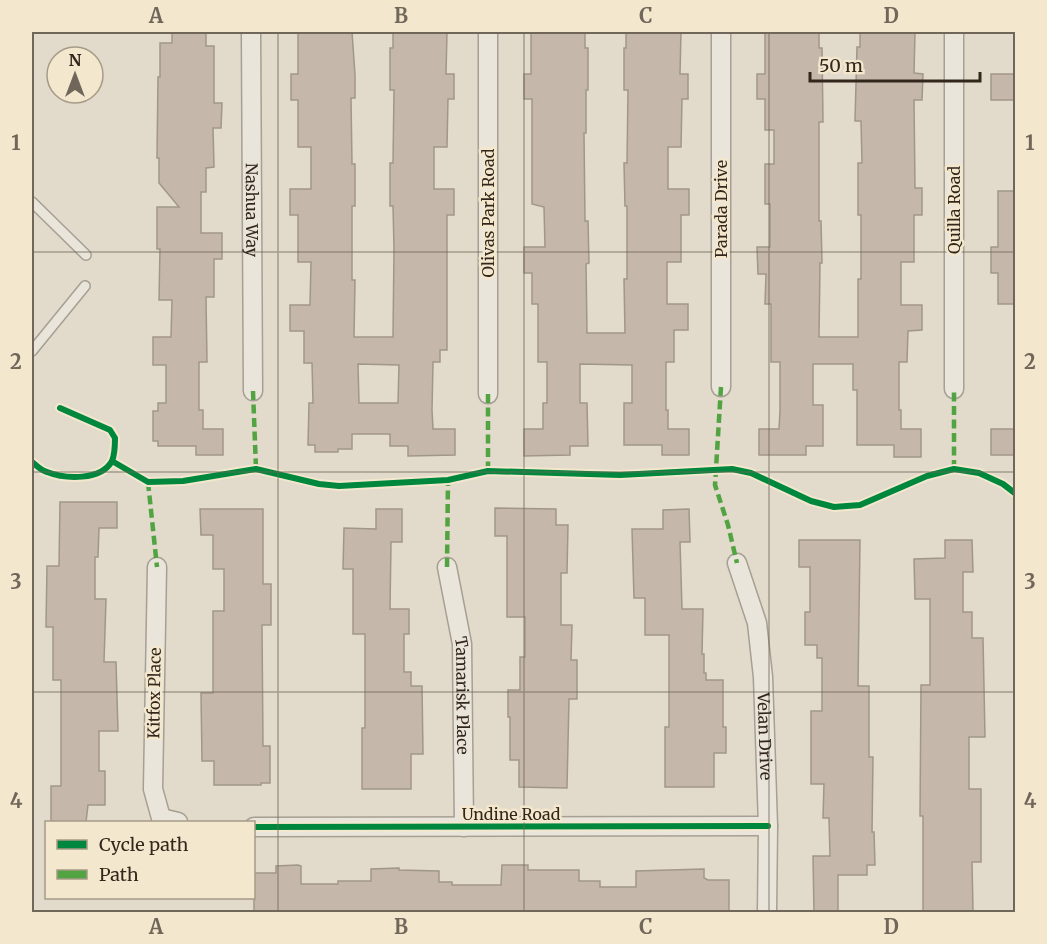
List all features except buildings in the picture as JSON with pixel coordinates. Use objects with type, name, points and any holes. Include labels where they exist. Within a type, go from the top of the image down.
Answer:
[{"type":"street","name":"Nashua Way","points":[[251,32],[253,391]]},
{"type":"street","name":"Olivas Park Road","points":[[488,32],[488,394]]},
{"type":"street","name":"Parada Drive","points":[[721,32],[721,387]]},
{"type":"street","name":"Quilla Road","points":[[954,32],[954,390]]},
{"type":"street","name":"Velan Drive","points":[[737,563],[757,623],[763,677],[768,826],[767,912]]},
{"type":"street","name":"Kitfox Place","points":[[157,567],[153,789],[169,820]]},
{"type":"street","name":"Tamarisk Place","points":[[447,567],[462,644],[464,827]]},
{"type":"street","name":"Undine Road","points":[[255,827],[768,826]]},
{"type":"lane","points":[[32,202],[86,255]]},
{"type":"lane","points":[[32,351],[85,286]]},
{"type":"path","points":[[32,462],[45,472],[69,476],[92,475],[112,461],[115,438],[110,430],[60,408]]},
{"type":"path","points":[[112,461],[148,482],[183,481],[256,469],[319,484],[339,486],[448,480],[488,471],[620,475],[732,469],[751,473],[811,501],[834,507],[860,505],[927,476],[954,469],[980,473],[1003,484],[1016,494]]},
{"type":"marked path","points":[[721,387],[715,485],[737,563]]},
{"type":"marked path","points":[[954,389],[954,469]]},
{"type":"marked path","points":[[253,391],[256,469]]},
{"type":"marked path","points":[[488,394],[488,471]]},
{"type":"marked path","points":[[447,567],[448,480]]},
{"type":"marked path","points":[[148,482],[157,567]]},
{"type":"cycle path","points":[[32,462],[45,471],[63,476],[82,477],[100,472],[112,461],[115,438],[110,430],[60,408]]},
{"type":"cycle path","points":[[112,461],[148,482],[183,481],[256,469],[319,484],[339,486],[448,480],[488,471],[620,475],[732,469],[751,473],[811,501],[834,507],[860,505],[927,476],[954,469],[979,473],[1003,484],[1016,494]]},
{"type":"cycle path","points":[[255,827],[768,826]]}]
